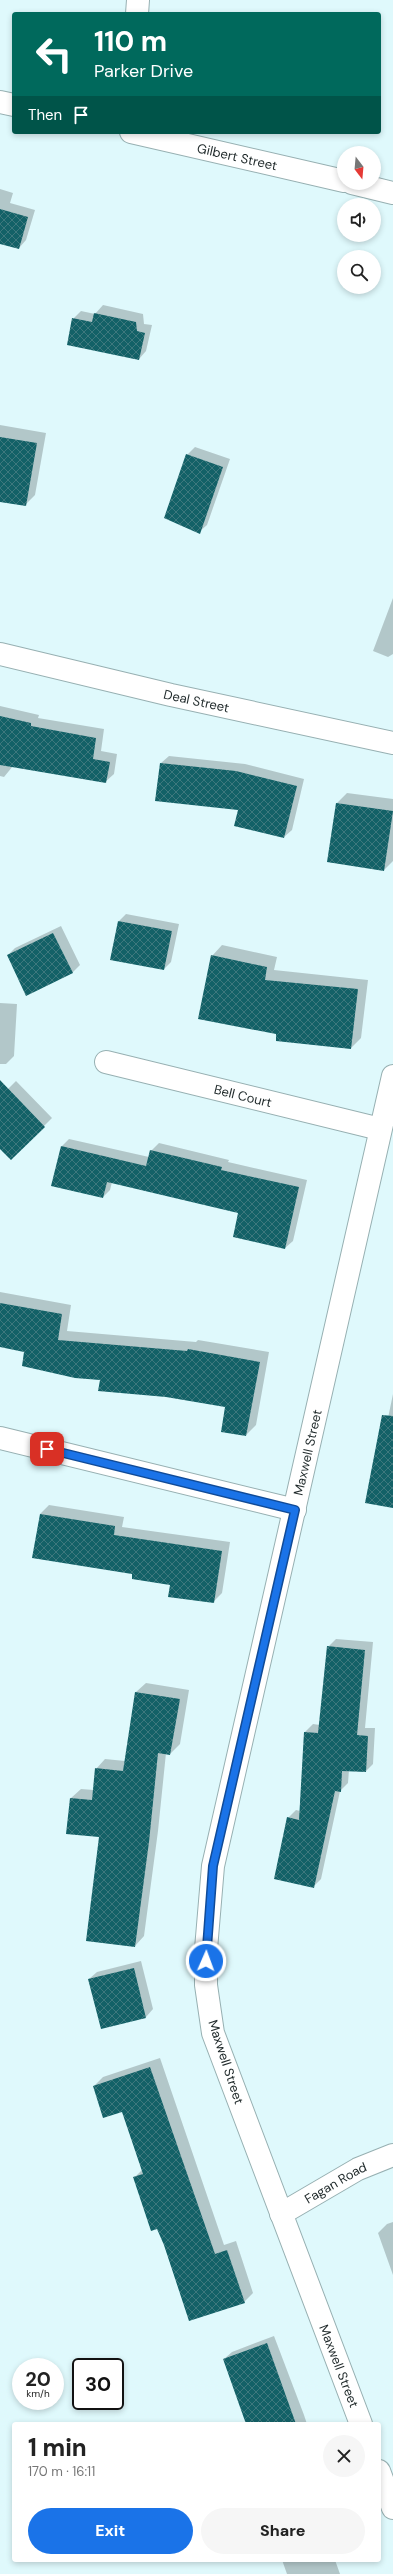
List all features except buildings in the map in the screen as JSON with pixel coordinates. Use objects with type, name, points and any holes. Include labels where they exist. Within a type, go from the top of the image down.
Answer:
[{"type":"street","points":[[137,12],[138,0]]},
{"type":"street","points":[[0,102],[12,105]]},
{"type":"street","name":"Gilbert Street","points":[[140,134],[337,179]]},
{"type":"street","points":[[381,190],[393,193]]},
{"type":"street","name":"Deal Street","points":[[0,654],[171,695],[393,743]]},
{"type":"street","name":"Bell Court","points":[[106,1062],[380,1129]]},
{"type":"street","name":"Maxwell Street","points":[[360,2422],[213,2032],[206,1985],[206,1949],[213,1866],[393,1076]]},
{"type":"street","points":[[0,1438],[295,1510]]},
{"type":"street","name":"Fagan Road","points":[[281,2214],[358,2169],[393,2155]]},
{"type":"street","points":[[381,2477],[393,2508]]},
{"type":"route","points":[[47,1449],[295,1510],[213,1866],[206,1961]]}]
